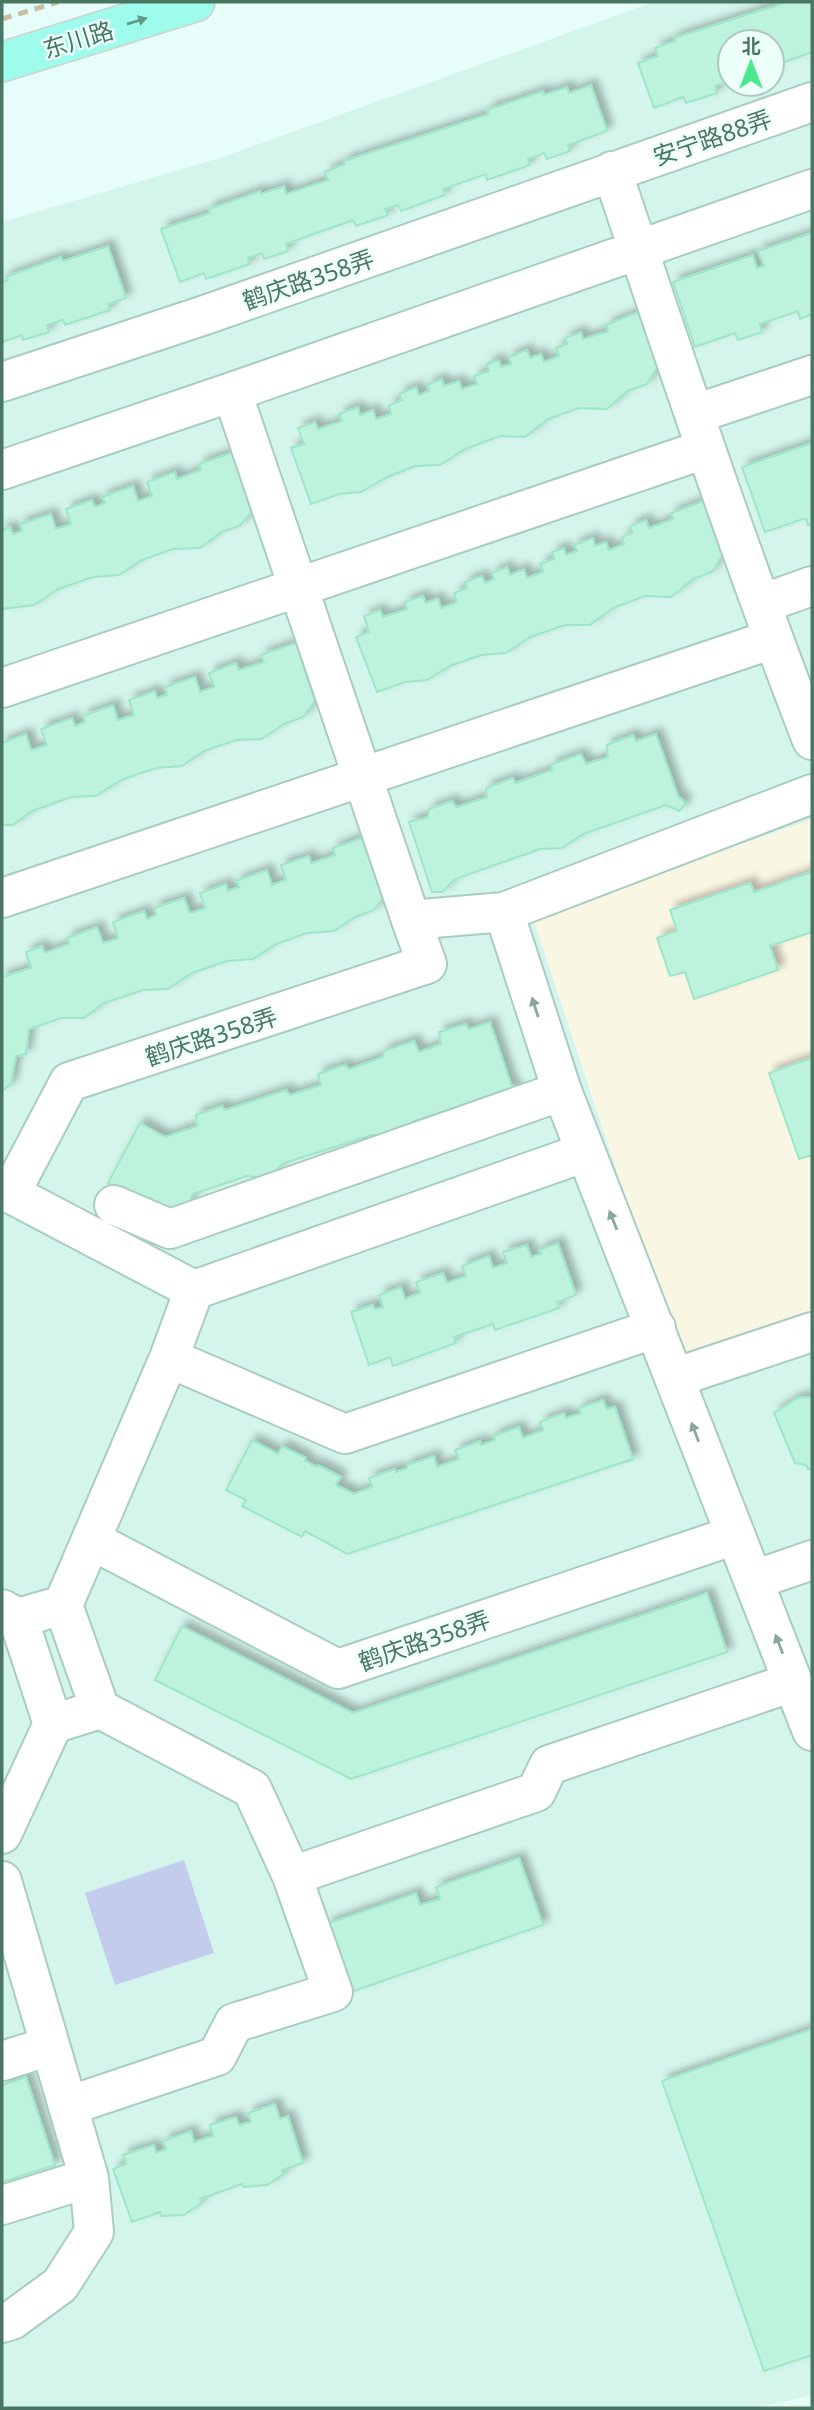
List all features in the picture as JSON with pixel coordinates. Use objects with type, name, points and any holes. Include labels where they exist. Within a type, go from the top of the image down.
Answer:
[{"type":"main road","name":"东川路","points":[[2,62],[195,2]]},
{"type":"street","name":"安宁路88弄","points":[[612,171],[812,102]]},
{"type":"street","points":[[612,171],[767,622],[812,740]]},
{"type":"street","name":"鹤庆路358弄","points":[[2,382],[205,315],[612,171]]},
{"type":"street","points":[[2,470],[812,189]]},
{"type":"street","points":[[2,688],[298,587],[700,431],[812,375]]},
{"type":"street","name":"鹤庆路358弄","points":[[6,1192],[69,1082],[427,964],[232,392]]},
{"type":"street","points":[[2,898],[362,778],[767,622],[812,586]]},
{"type":"street","points":[[411,920],[504,912],[812,794]]},
{"type":"street","points":[[504,912],[562,1091],[812,1731]]},
{"type":"street","points":[[114,1205],[170,1229],[562,1091]]},
{"type":"street","points":[[6,1192],[194,1290],[586,1152]]},
{"type":"street","points":[[68,2106],[217,2056],[234,2023],[333,1992],[292,1876],[252,1789],[100,1709],[63,1605],[169,1358],[194,1290]]},
{"type":"street","points":[[169,1358],[345,1434],[656,1328]]},
{"type":"street","points":[[674,1378],[812,1332]]},
{"type":"street","name":"鹤庆路358弄","points":[[91,1540],[338,1669],[734,1535]]},
{"type":"street","points":[[754,1580],[812,1560]]},
{"type":"street","points":[[2,1834],[53,1724],[10,1613],[63,1605]]},
{"type":"street","points":[[292,1876],[536,1792],[549,1765],[793,1682]]},
{"type":"street","points":[[53,1724],[100,1709]]},
{"type":"street","points":[[2,1881],[89,2178],[94,2232],[60,2285],[12,2320],[2,2323]]},
{"type":"street","points":[[2,2061],[50,2046]]},
{"type":"street","points":[[2,2205],[89,2178]]},
{"type":"shaded area","points":[[654,2],[812,2],[812,2395],[755,2408],[2,2408],[2,222],[220,158]]},
{"type":"shaded area","points":[[812,819],[812,1315],[679,1360],[533,918]]},
{"type":"shaded area","points":[[184,1860],[214,1953],[115,1985],[85,1893]]},
{"type":"building","points":[[787,2],[812,2],[812,52],[786,61],[786,28],[716,28],[716,93],[686,103],[683,97],[654,108],[638,63],[658,56],[655,48],[675,41],[674,38]]},
{"type":"building","points":[[591,85],[607,131],[568,145],[570,151],[547,159],[544,153],[528,159],[530,165],[487,180],[486,174],[443,189],[445,195],[401,211],[398,205],[385,209],[388,215],[356,226],[353,220],[286,244],[288,251],[264,259],[262,253],[248,258],[250,264],[206,279],[204,273],[180,282],[161,229],[210,213],[209,209],[260,191],[261,194],[284,186],[286,194],[328,180],[325,172],[345,164],[344,161],[489,114],[487,110],[543,91],[544,95],[567,87],[569,93]]},
{"type":"building","points":[[812,233],[812,314],[800,319],[798,311],[760,324],[762,332],[738,340],[735,333],[695,347],[673,282],[753,255],[757,268],[764,266],[758,251]]},
{"type":"building","points":[[108,246],[126,298],[108,304],[110,310],[65,325],[63,320],[47,325],[49,332],[23,340],[22,335],[2,342],[2,282],[8,280],[6,277],[61,257],[63,261]]},
{"type":"building","points":[[641,311],[660,363],[647,384],[627,391],[607,409],[579,408],[548,419],[525,437],[500,436],[465,449],[440,465],[415,466],[385,478],[361,492],[339,494],[311,504],[291,448],[304,444],[298,428],[315,422],[318,429],[342,421],[339,414],[358,407],[360,415],[373,410],[376,419],[391,414],[389,405],[402,400],[399,394],[416,387],[419,395],[429,391],[427,385],[442,379],[444,386],[459,381],[462,389],[477,384],[474,376],[489,371],[487,364],[499,360],[501,367],[511,364],[509,357],[527,350],[530,358],[541,354],[544,362],[559,356],[556,348],[567,344],[565,338],[581,332],[583,339],[608,331],[606,325]]},
{"type":"building","points":[[812,443],[812,524],[808,525],[806,518],[765,532],[742,467]]},
{"type":"building","points":[[234,452],[253,510],[240,526],[221,532],[200,548],[173,549],[142,560],[119,575],[93,577],[58,589],[34,605],[2,609],[2,530],[10,527],[13,534],[22,531],[20,524],[51,514],[56,529],[71,524],[66,509],[92,500],[95,507],[105,503],[102,497],[133,486],[138,501],[152,496],[147,482],[175,472],[177,479],[201,470],[199,464]]},
{"type":"building","points":[[706,500],[725,551],[712,572],[693,579],[671,597],[645,596],[613,608],[590,625],[565,625],[530,637],[506,653],[481,655],[450,666],[427,680],[405,682],[377,692],[356,637],[369,632],[364,616],[380,610],[383,617],[407,609],[405,602],[423,596],[426,603],[438,598],[441,608],[457,602],[454,593],[467,588],[465,582],[482,576],[485,583],[494,579],[492,573],[507,567],[510,575],[524,569],[527,578],[543,572],[540,564],[554,559],[552,552],[564,548],[566,555],[577,551],[574,545],[593,538],[595,546],[606,542],[609,550],[624,544],[622,537],[632,533],[630,526],[646,520],[649,528],[673,519],[671,513]]},
{"type":"building","points":[[296,643],[315,701],[303,717],[284,724],[261,739],[236,740],[204,751],[182,766],[156,768],[121,780],[96,796],[71,797],[32,811],[13,825],[2,825],[2,743],[26,734],[31,750],[47,745],[41,729],[72,718],[75,726],[85,722],[83,716],[113,705],[118,720],[134,715],[129,700],[155,691],[157,698],[167,695],[165,687],[195,677],[200,692],[214,687],[209,673],[236,663],[239,670],[264,662],[261,655]]},
{"type":"building","points":[[656,734],[678,796],[686,803],[679,811],[666,805],[583,834],[562,848],[540,849],[455,879],[442,892],[432,892],[409,822],[428,817],[429,809],[452,801],[457,807],[487,797],[486,788],[513,778],[515,783],[552,770],[551,765],[581,754],[586,764],[608,757],[607,745],[633,735],[636,741]]},
{"type":"building","points":[[368,836],[387,894],[374,910],[355,917],[334,931],[307,933],[276,944],[253,959],[227,961],[192,973],[168,989],[143,990],[104,1003],[84,1018],[61,1018],[29,1029],[26,1054],[16,1056],[11,1084],[2,1091],[2,977],[31,968],[26,952],[42,946],[45,953],[69,944],[67,938],[97,927],[103,943],[118,938],[113,922],[144,911],[147,919],[156,915],[154,908],[184,898],[190,913],[205,908],[200,893],[226,884],[228,891],[239,887],[236,881],[267,870],[272,885],[286,880],[281,865],[309,856],[311,863],[335,855],[333,848]]},
{"type":"building","points":[[812,872],[812,932],[770,946],[778,970],[694,999],[685,972],[670,976],[657,938],[677,931],[670,910],[750,883],[754,892]]},
{"type":"building","points":[[490,1022],[511,1084],[519,1092],[499,1093],[415,1121],[395,1136],[372,1135],[284,1163],[268,1178],[247,1176],[193,1194],[183,1215],[172,1217],[108,1183],[140,1123],[165,1137],[197,1126],[196,1115],[222,1106],[225,1110],[286,1090],[290,1095],[321,1085],[318,1074],[345,1065],[349,1069],[383,1057],[384,1051],[414,1041],[419,1052],[441,1044],[439,1032],[466,1024],[469,1029]]},
{"type":"building","points":[[812,1058],[812,1155],[799,1159],[769,1073]]},
{"type":"building","points":[[558,1243],[576,1295],[557,1302],[559,1308],[495,1330],[493,1324],[454,1337],[456,1343],[393,1366],[390,1357],[369,1365],[351,1312],[373,1305],[375,1309],[383,1307],[379,1295],[401,1287],[405,1299],[420,1293],[416,1282],[443,1273],[447,1283],[466,1276],[462,1266],[489,1256],[493,1268],[507,1263],[503,1252],[527,1245],[531,1257],[541,1254],[539,1250]]},
{"type":"building","points":[[812,1397],[812,1468],[808,1469],[806,1465],[795,1463],[774,1413],[798,1398]]},
{"type":"building","points":[[603,1400],[607,1409],[615,1407],[633,1459],[347,1554],[305,1531],[302,1537],[242,1506],[246,1500],[226,1490],[252,1440],[278,1454],[282,1446],[306,1458],[305,1461],[341,1477],[336,1485],[354,1494],[372,1487],[369,1478],[395,1469],[396,1472],[407,1468],[407,1465],[434,1456],[437,1467],[459,1459],[455,1450],[480,1441],[481,1445],[495,1440],[493,1436],[519,1427],[523,1438],[543,1430],[540,1422],[564,1413],[566,1418],[581,1413],[579,1408]]},
{"type":"building","points":[[707,1593],[727,1652],[351,1779],[155,1680],[182,1626],[353,1713]]},
{"type":"building","points":[[519,1858],[543,1925],[351,1992],[327,1924],[416,1893],[420,1905],[440,1899],[436,1887]]},
{"type":"building","points":[[812,2029],[812,2355],[764,2371],[662,2081]]},
{"type":"building","points":[[26,2077],[55,2165],[2,2182],[2,2085]]},
{"type":"building","points":[[275,2104],[280,2119],[288,2116],[303,2163],[282,2170],[284,2174],[267,2185],[244,2187],[242,2184],[200,2199],[201,2203],[184,2215],[161,2216],[160,2212],[132,2222],[113,2169],[126,2164],[123,2155],[154,2145],[156,2153],[166,2149],[163,2141],[191,2131],[194,2142],[213,2136],[210,2125],[236,2117],[239,2125],[251,2122],[248,2113]]},
{"type":"railway","points":[[2,19],[58,2]]}]
